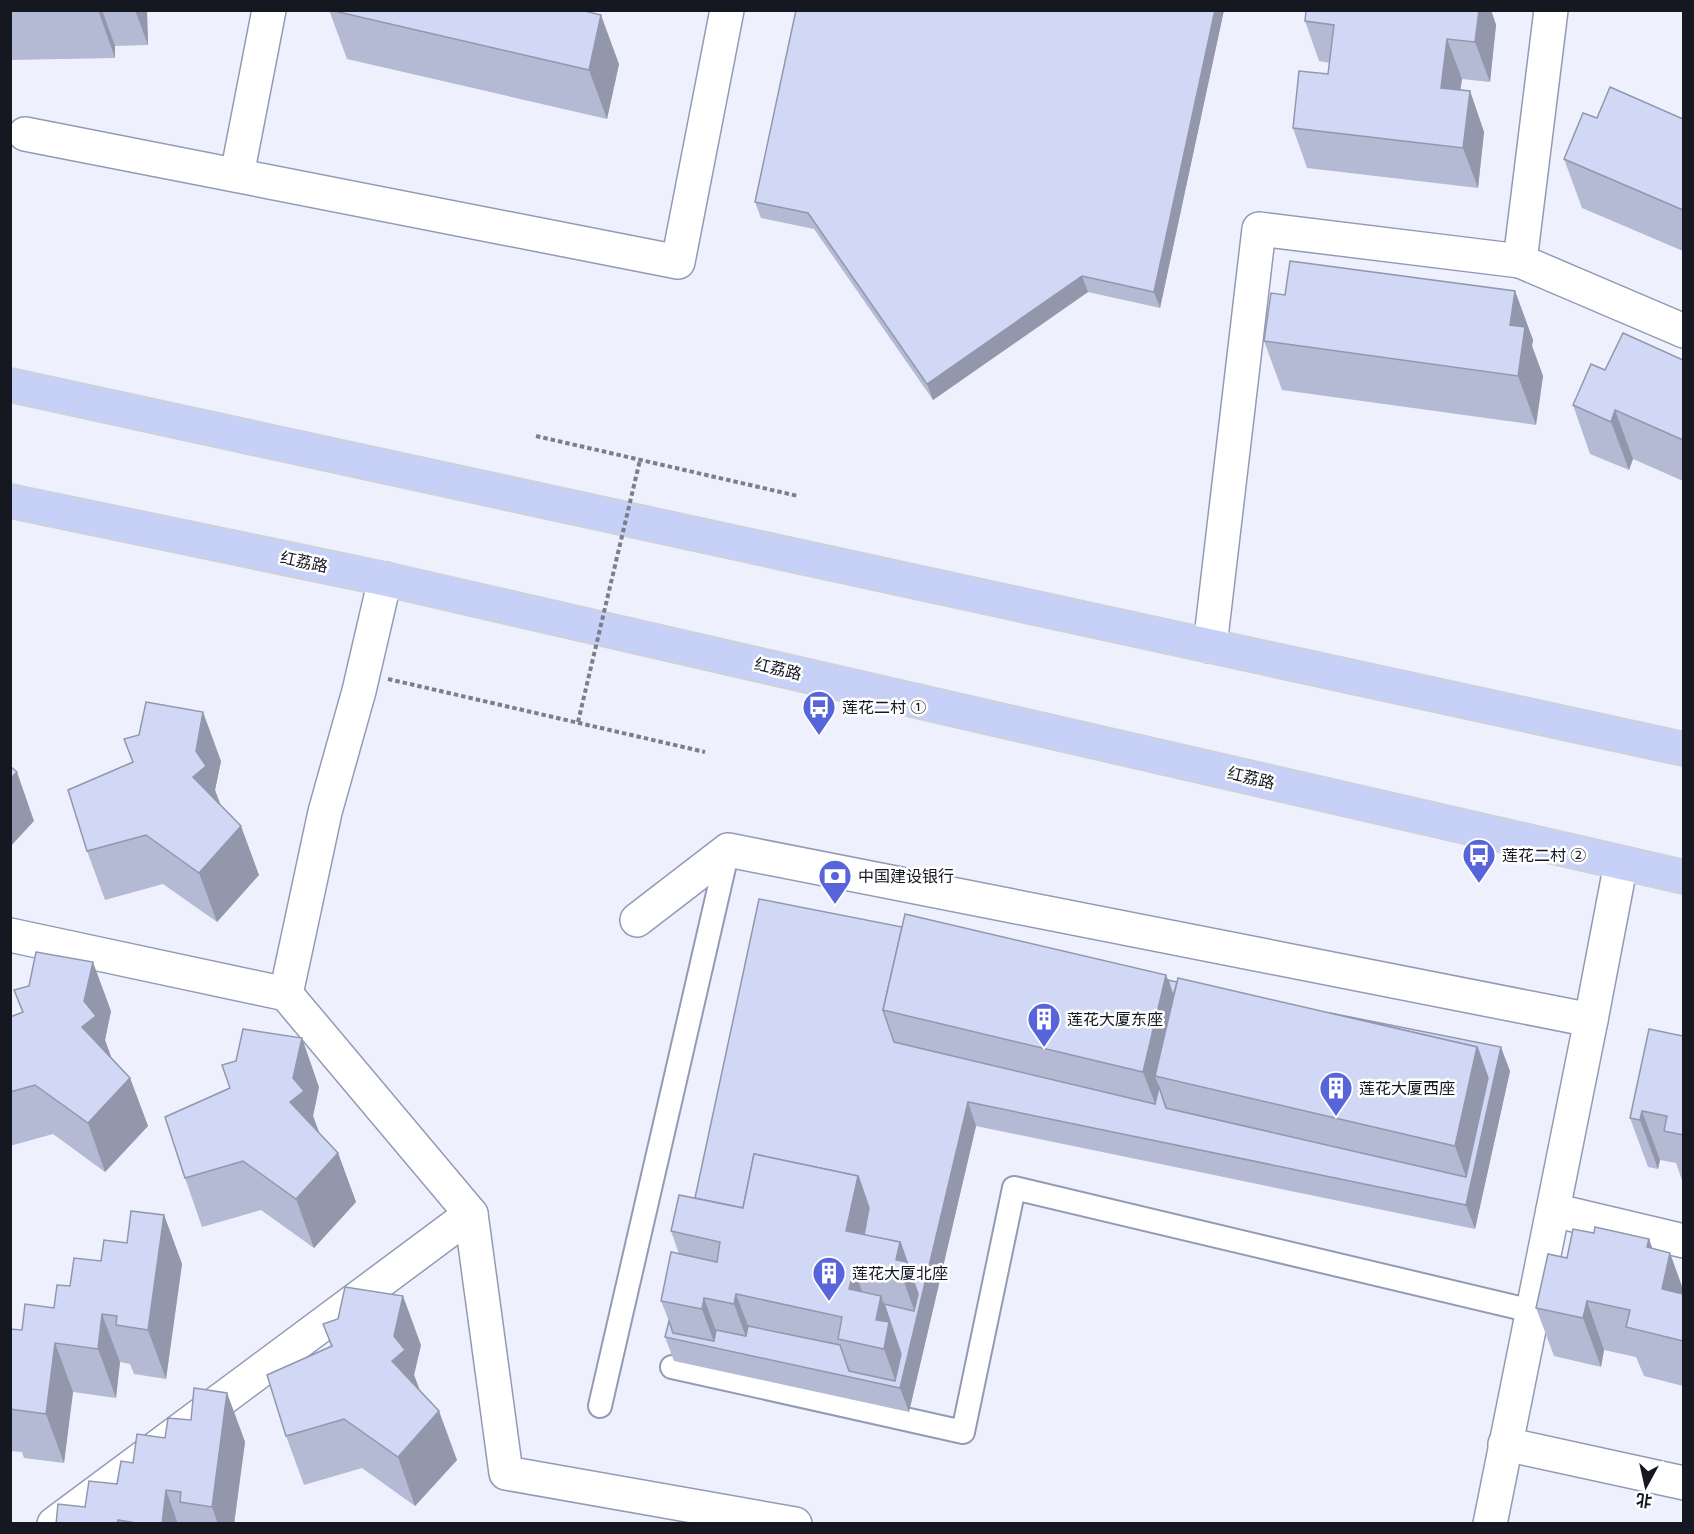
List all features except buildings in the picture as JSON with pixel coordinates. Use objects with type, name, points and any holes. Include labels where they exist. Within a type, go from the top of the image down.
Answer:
[{"type":"main road","points":[[10,385],[1683,749]]},
{"type":"main road","name":"红荔路","points":[[10,501],[385,579],[1683,877]]},
{"type":"street","points":[[237,175],[269,10]]},
{"type":"street","points":[[25,134],[678,262],[727,10]]},
{"type":"street","points":[[1520,261],[1551,10]]},
{"type":"street","points":[[1210,646],[1259,229],[1520,261],[1683,331]]},
{"type":"street","points":[[286,994],[325,812],[359,691],[385,579]]},
{"type":"street","points":[[637,920],[728,850],[1591,1020]]},
{"type":"street","points":[[1490,1524],[1621,862]]},
{"type":"street","points":[[10,935],[286,994],[471,1214],[506,1473],[795,1524]]},
{"type":"street","points":[[1553,1210],[1683,1241]]},
{"type":"street","points":[[471,1214],[482,1296]]},
{"type":"street","points":[[54,1524],[471,1214]]},
{"type":"street","points":[[1505,1444],[1683,1482]]},
{"type":"lane","points":[[600,1406],[728,850]]},
{"type":"lane","points":[[672,1367],[963,1432],[1014,1188],[1532,1311]]},
{"type":"path","points":[[536,436],[798,496]]},
{"type":"path","points":[[578,722],[640,460]]},
{"type":"path","points":[[388,679],[705,752]]},
{"type":"place","name":"莲花二村 ①","points":[[819,736]]},
{"type":"place","name":"莲花二村 ②","points":[[1479,884]]},
{"type":"place","name":"中国建设银行","points":[[835,905]]},
{"type":"place","name":"莲花大厦东座","points":[[1044,1048]]},
{"type":"place","name":"莲花大厦西座","points":[[1336,1117]]},
{"type":"place","name":"莲花大厦北座","points":[[829,1302]]}]
